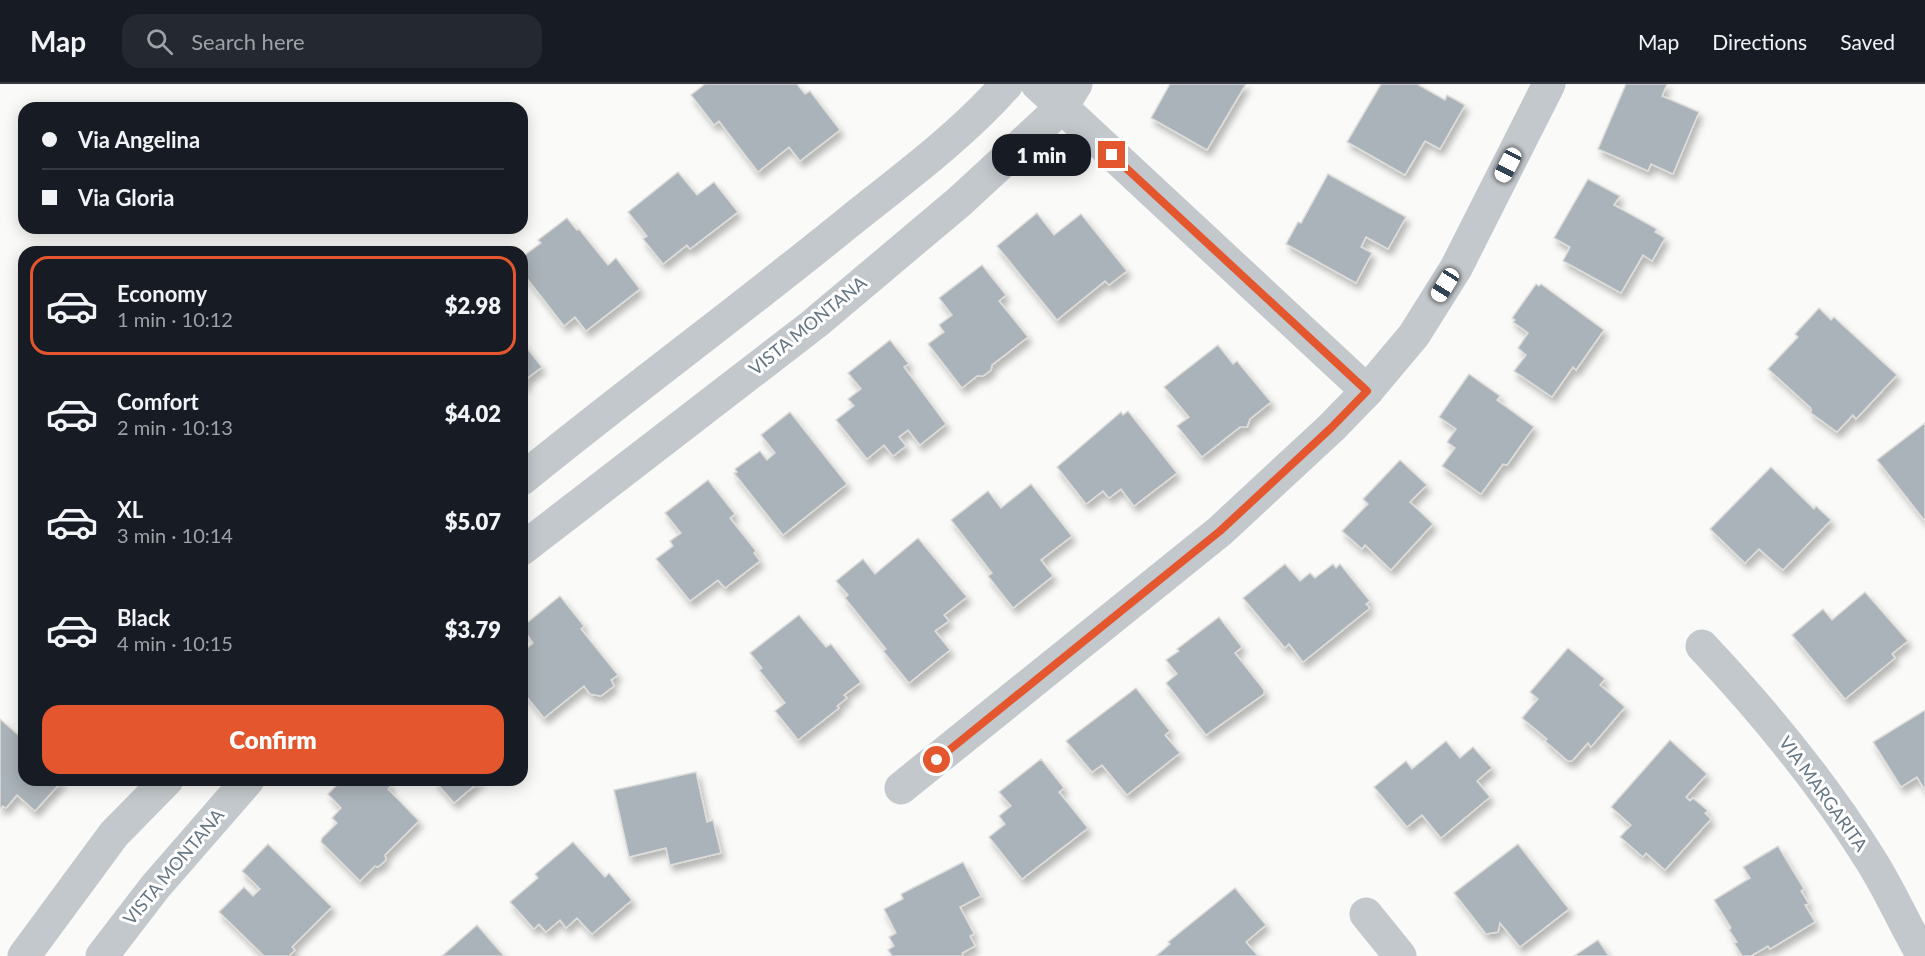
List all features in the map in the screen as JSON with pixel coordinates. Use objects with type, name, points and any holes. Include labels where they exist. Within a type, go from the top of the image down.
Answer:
[{"type":"street","points":[[528,474],[753,301],[976,118],[1007,84]]},
{"type":"street","points":[[1036,84],[1069,96],[1367,391]]},
{"type":"street","points":[[902,788],[1220,531],[1331,428],[1367,391],[1414,335],[1456,268],[1549,84]]},
{"type":"street","name":"VISTA MONTANA","points":[[528,544],[814,324],[959,202],[1069,96]]},
{"type":"street","name":"VIA MARGARITA","points":[[1702,646],[1742,689],[1818,782],[1872,862],[1923,956]]},
{"type":"street","points":[[24,956],[114,834],[161,786]]},
{"type":"street","name":"VISTA MONTANA","points":[[102,956],[155,886],[243,786]]},
{"type":"street","points":[[1366,914],[1400,956]]},
{"type":"building","points":[[705,84],[797,84],[805,94],[810,91],[840,130],[800,161],[789,147],[758,172],[719,121],[714,125],[691,95]]},
{"type":"building","points":[[1170,84],[1246,84],[1207,150],[1151,118]]},
{"type":"building","points":[[1381,84],[1417,84],[1445,100],[1447,95],[1465,105],[1440,149],[1425,141],[1405,175],[1347,142]]},
{"type":"building","points":[[1626,84],[1667,84],[1662,96],[1699,112],[1673,174],[1651,164],[1648,171],[1598,149]]},
{"type":"building","points":[[678,172],[697,195],[714,182],[738,212],[690,249],[687,245],[663,264],[643,239],[647,236],[628,212]]},
{"type":"building","points":[[1328,174],[1406,217],[1388,249],[1366,237],[1361,247],[1372,253],[1356,283],[1286,244],[1298,222],[1301,223]]},
{"type":"building","points":[[1588,179],[1620,196],[1614,205],[1657,229],[1655,232],[1665,238],[1652,261],[1643,255],[1621,293],[1563,261],[1570,247],[1554,238]]},
{"type":"building","points":[[1037,213],[1054,235],[1081,214],[1127,271],[1109,285],[1105,281],[1057,320],[997,246]]},
{"type":"building","points":[[567,218],[577,230],[579,229],[608,265],[616,258],[640,289],[586,331],[575,317],[564,326],[528,280],[528,253],[541,243],[538,240]]},
{"type":"building","points":[[982,265],[1006,295],[999,301],[1028,337],[992,365],[991,370],[983,376],[977,376],[962,388],[928,344],[944,332],[939,325],[952,315],[939,298]]},
{"type":"building","points":[[1536,284],[1539,286],[1541,284],[1604,330],[1576,370],[1573,367],[1552,397],[1514,371],[1526,355],[1518,348],[1528,333],[1513,322],[1515,320],[1512,318]]},
{"type":"building","points":[[1819,308],[1831,320],[1834,317],[1897,375],[1856,419],[1853,415],[1837,432],[1811,413],[1811,408],[1768,369],[1798,337],[1795,334]]},
{"type":"building","points":[[890,340],[909,364],[904,367],[946,424],[920,445],[908,430],[899,437],[906,446],[893,456],[884,445],[867,459],[836,420],[854,406],[848,399],[861,389],[848,373]]},
{"type":"building","points":[[1218,345],[1233,364],[1237,361],[1271,402],[1250,419],[1247,427],[1240,427],[1202,457],[1177,426],[1189,417],[1164,387]]},
{"type":"building","points":[[528,350],[542,367],[528,378]]},
{"type":"building","points":[[1469,374],[1500,396],[1497,400],[1534,427],[1507,465],[1503,464],[1481,494],[1442,466],[1455,448],[1447,442],[1456,429],[1439,417]]},
{"type":"building","points":[[1128,411],[1177,473],[1134,506],[1121,489],[1109,498],[1103,491],[1086,504],[1057,467],[1121,412],[1123,415]]},
{"type":"building","points":[[790,412],[847,484],[783,535],[734,473],[737,472],[735,469],[760,451],[767,460],[775,453],[761,435]]},
{"type":"building","points":[[1925,423],[1925,521],[1877,460]]},
{"type":"building","points":[[1400,460],[1427,485],[1410,502],[1433,524],[1391,570],[1365,545],[1362,549],[1342,531],[1368,504],[1363,499]]},
{"type":"building","points":[[1771,467],[1814,509],[1816,506],[1831,520],[1783,570],[1759,549],[1745,563],[1710,529]]},
{"type":"building","points":[[708,480],[735,514],[730,518],[756,551],[754,553],[760,561],[725,588],[718,580],[690,601],[656,559],[673,546],[670,541],[681,533],[665,513]]},
{"type":"building","points":[[1031,484],[1072,536],[1041,560],[1053,576],[1013,608],[988,576],[992,573],[951,520],[988,491],[1001,508]]},
{"type":"building","points":[[918,538],[967,597],[944,615],[949,621],[935,631],[950,650],[909,683],[883,651],[886,649],[845,598],[848,595],[836,581],[863,559],[875,574]]},
{"type":"building","points":[[1285,564],[1300,581],[1310,573],[1315,578],[1333,564],[1336,568],[1340,564],[1370,601],[1366,604],[1370,608],[1303,662],[1289,644],[1285,648],[1243,598]]},
{"type":"building","points":[[1865,592],[1908,641],[1892,654],[1895,658],[1845,699],[1792,635],[1823,609],[1832,620]]},
{"type":"building","points":[[560,596],[584,626],[581,629],[618,675],[611,680],[614,686],[601,696],[590,694],[584,686],[544,718],[528,698],[528,647],[533,643],[528,636],[528,622]]},
{"type":"building","points":[[799,615],[826,647],[831,644],[861,682],[844,695],[847,698],[837,706],[839,708],[798,740],[775,711],[785,703],[759,670],[762,668],[750,653]]},
{"type":"building","points":[[1219,617],[1242,647],[1235,653],[1264,690],[1264,694],[1206,735],[1166,683],[1177,674],[1166,660]]},
{"type":"building","points":[[1568,648],[1605,679],[1600,685],[1625,707],[1591,747],[1588,743],[1572,761],[1568,761],[1522,718],[1538,699],[1530,692]]},
{"type":"building","points":[[1136,688],[1170,731],[1165,735],[1180,753],[1127,795],[1102,765],[1092,772],[1066,741]]},
{"type":"building","points":[[1925,710],[1925,790],[1917,777],[1901,787],[1873,742]]},
{"type":"building","points":[[0,719],[18,735],[18,786],[58,786],[35,811],[17,795],[6,808],[3,806],[0,809]]},
{"type":"building","points":[[1670,740],[1707,774],[1686,797],[1690,801],[1693,798],[1708,811],[1705,813],[1711,819],[1665,870],[1646,853],[1643,857],[1620,837],[1631,825],[1611,807]]},
{"type":"building","points":[[1446,741],[1460,758],[1473,747],[1492,768],[1477,781],[1490,797],[1441,838],[1422,815],[1407,827],[1374,787],[1406,761],[1412,769]]},
{"type":"building","points":[[1041,759],[1064,788],[1059,792],[1088,828],[1022,879],[989,837],[1005,824],[999,816],[1011,806],[999,792]]},
{"type":"building","points":[[696,772],[707,822],[713,820],[721,853],[670,865],[666,848],[629,857],[614,790]]},
{"type":"building","points":[[336,786],[391,786],[388,789],[419,821],[385,855],[386,860],[378,867],[375,866],[360,881],[321,842],[322,838],[337,823],[332,818],[341,808],[328,794]]},
{"type":"building","points":[[439,786],[474,786],[454,803]]},
{"type":"building","points":[[573,842],[605,877],[609,873],[632,900],[592,934],[577,918],[566,928],[560,920],[546,932],[539,924],[534,929],[510,902],[538,878],[535,874]]},
{"type":"building","points":[[268,844],[332,907],[292,947],[295,950],[289,956],[264,956],[219,912],[244,887],[253,896],[260,889],[242,871]]},
{"type":"building","points":[[1518,844],[1569,909],[1520,947],[1500,923],[1498,932],[1486,934],[1454,893]]},
{"type":"building","points":[[1778,846],[1804,889],[1801,891],[1809,904],[1805,905],[1815,922],[1770,949],[1768,946],[1751,956],[1742,956],[1734,943],[1737,942],[1729,930],[1731,928],[1714,900],[1750,878],[1743,867]]},
{"type":"building","points":[[963,862],[981,896],[960,907],[974,934],[970,936],[975,946],[962,953],[963,956],[892,956],[888,950],[894,946],[889,937],[896,933],[884,909],[903,899],[901,894]]},
{"type":"building","points":[[1235,888],[1266,925],[1246,942],[1258,956],[1156,956],[1170,944],[1168,942]]},
{"type":"building","points":[[477,925],[504,956],[442,956]]},
{"type":"building","points":[[1598,940],[1609,956],[1574,956]]},
{"type":"route","points":[[937,760],[1220,531],[1331,428],[1367,391],[1112,155]]}]
